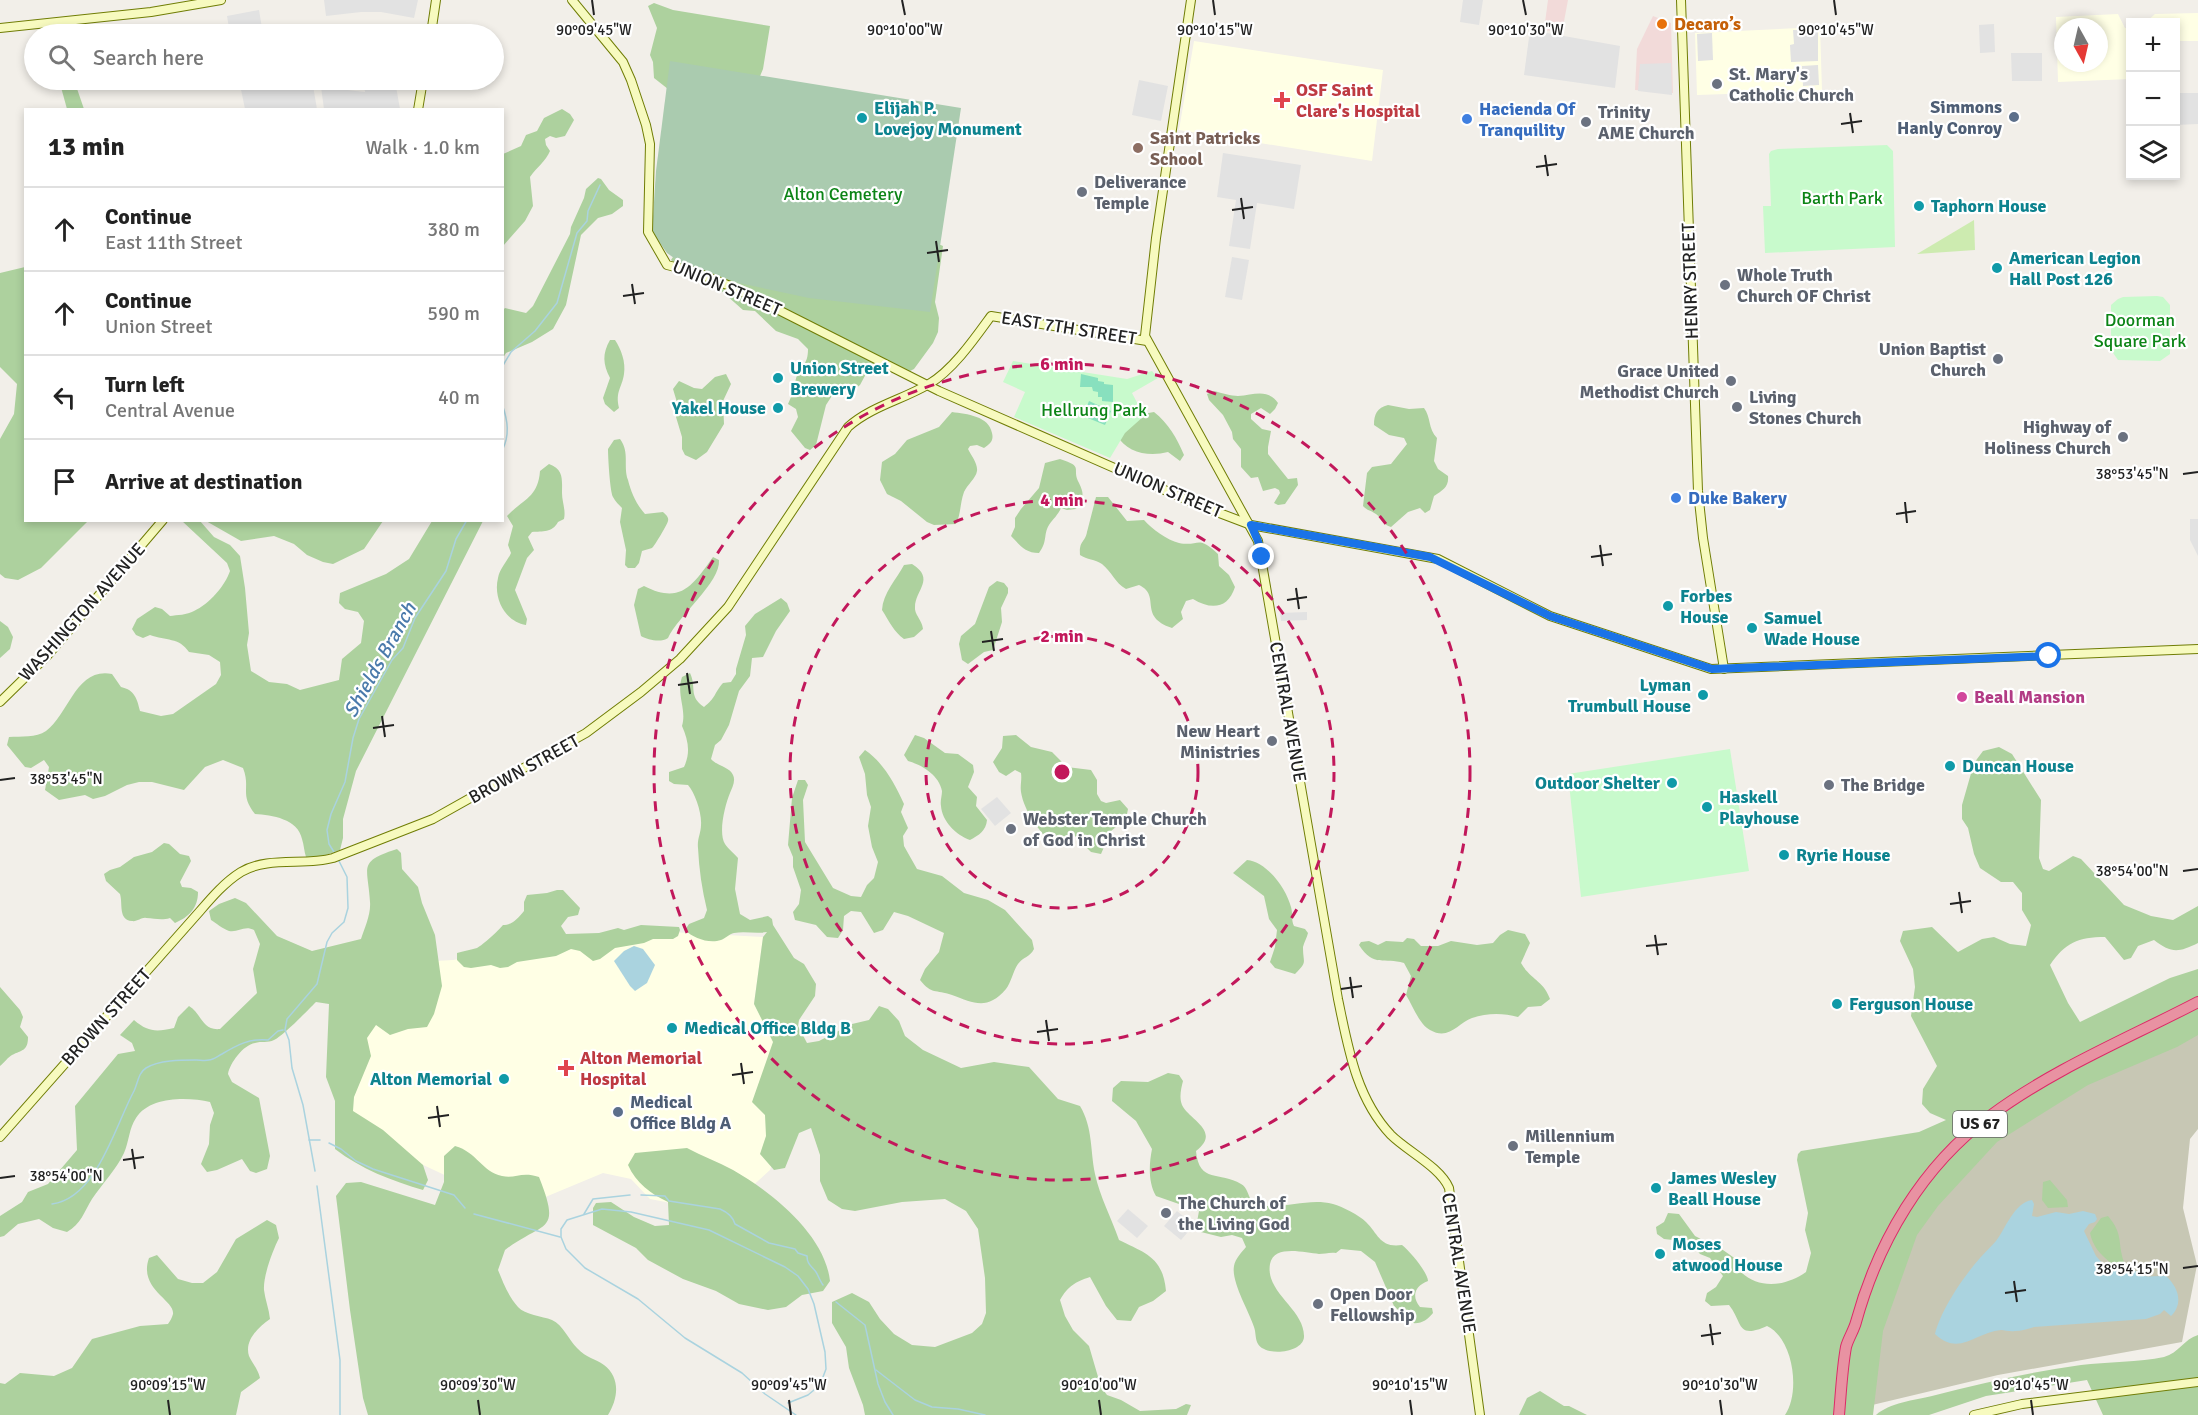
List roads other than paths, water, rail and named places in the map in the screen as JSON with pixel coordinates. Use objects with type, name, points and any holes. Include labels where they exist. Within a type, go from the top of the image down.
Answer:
[{"type":"highway","name":"US 67","points":[[1847,1415],[1853,1333],[1871,1274],[1893,1229],[1927,1179],[1955,1146],[1989,1116],[2018,1097],[2074,1065],[2198,1002]]},
{"type":"highway","name":"US 67","points":[[1839,1415],[1846,1345],[1853,1333]]},
{"type":"street","points":[[30,24],[151,12],[221,0]]},
{"type":"street","points":[[432,24],[434,0]]},
{"type":"street","name":"UNION STREET","points":[[572,0],[626,68],[646,125],[650,144],[648,232],[667,265],[695,272],[735,288],[928,385],[1201,506],[1251,525],[1430,557],[1550,616],[1712,669],[2198,649]]},
{"type":"street","name":"CENTRAL AVENUE","points":[[1191,0],[1144,328],[1147,341],[1258,541],[1338,999],[1349,1050],[1363,1092],[1381,1123],[1400,1143],[1441,1176],[1449,1188],[1480,1415]]},
{"type":"street","name":"HENRY STREET","points":[[1681,0],[1698,491],[1703,538],[1724,669]]},
{"type":"street","points":[[0,27],[24,25]]},
{"type":"street","points":[[418,108],[421,90]]},
{"type":"street","name":"EAST 7TH STREET","points":[[991,316],[1147,341]]},
{"type":"street","name":"BROWN STREET","points":[[0,1137],[200,910],[239,873],[269,864],[322,861],[412,829],[446,813],[570,743],[610,716],[681,659],[728,607],[848,428],[871,410],[928,385],[952,364],[991,316]]},
{"type":"street","name":"WASHINGTON AVENUE","points":[[0,702],[47,656],[161,522]]},
{"type":"street","points":[[1974,1415],[2022,1404],[2198,1382]]},
{"type":"water","points":[[634,946],[643,949],[655,965],[647,983],[635,991],[614,961],[624,951]]},
{"type":"water","points":[[2032,1200],[2034,1204],[2032,1216],[2083,1211],[2095,1214],[2097,1219],[2084,1231],[2096,1256],[2103,1264],[2122,1268],[2129,1264],[2141,1275],[2166,1276],[2174,1285],[2178,1295],[2177,1306],[2171,1316],[2164,1310],[2146,1319],[2034,1327],[2013,1331],[2001,1330],[1960,1343],[1944,1341],[1935,1334],[1953,1294],[1996,1241],[2015,1211]]},
{"type":"waterway","name":"Shields Branch","points":[[504,364],[511,352],[535,331],[557,303],[577,233],[587,221],[588,211],[600,185]]},
{"type":"waterway","name":"Shields Branch","points":[[504,410],[507,428],[504,445]]},
{"type":"waterway","name":"Shields Branch","points":[[334,852],[329,844],[327,830],[331,814],[345,782],[359,719],[392,660],[403,648],[415,618],[446,571],[456,539],[466,522]]},
{"type":"waterway","name":"Shields Branch","points":[[315,1171],[303,1105],[292,1068],[289,1040],[285,1030],[287,1019],[317,984],[327,942],[332,933],[344,922],[348,908],[347,877],[339,861]]},
{"type":"waterway","points":[[52,1204],[68,1199],[93,1175],[112,1141],[143,1070],[157,1063],[170,1061],[211,1060],[244,1043],[268,1040],[278,1031],[283,1030]]},
{"type":"waterway","points":[[309,1140],[320,1140]]},
{"type":"waterway","points":[[329,1143],[373,1169],[454,1195],[465,1208]]},
{"type":"waterway","points":[[317,1186],[340,1360],[340,1415]]},
{"type":"waterway","points":[[584,1214],[593,1199],[630,1195]]},
{"type":"waterway","points":[[641,1195],[665,1196],[669,1201],[723,1210],[735,1224],[769,1243],[795,1249],[798,1253],[807,1256],[823,1285]]},
{"type":"waterway","points":[[788,1403],[808,1395],[820,1385],[826,1369],[825,1352],[814,1304],[808,1289],[798,1276],[785,1267],[709,1230],[631,1212],[602,1209],[567,1220],[561,1229],[561,1237],[566,1249],[585,1268],[638,1299],[685,1338],[742,1373],[765,1394],[796,1415]]},
{"type":"waterway","points":[[474,1214],[560,1237]]},
{"type":"waterway","points":[[836,1302],[865,1325],[878,1384],[893,1415]]},
{"type":"waterway","points":[[876,1370],[915,1400],[932,1407],[958,1409],[985,1415]]},
{"type":"place","name":"Decaro’s","points":[[1662,24]]},
{"type":"place","name":"St. Mary's Catholic Church","points":[[1717,84]]},
{"type":"place","name":"OSF Saint Clare's Hospital","points":[[1282,100]]},
{"type":"place","name":"Simmons Hanly Conroy","points":[[2014,117]]},
{"type":"place","name":"Elijah P. Lovejoy Monument","points":[[862,118]]},
{"type":"place","name":"Hacienda Of Tranquility","points":[[1467,119]]},
{"type":"place","name":"Trinity AME Church","points":[[1586,122]]},
{"type":"place","name":"Saint Patricks School","points":[[1138,148]]},
{"type":"place","name":"Deliverance Temple","points":[[1082,192]]},
{"type":"place","name":"Taphorn House","points":[[1919,206]]},
{"type":"place","name":"American Legion Hall Post 126","points":[[1997,268]]},
{"type":"place","name":"Whole Truth Church OF Christ","points":[[1725,285]]},
{"type":"place","name":"Union Baptist Church","points":[[1998,359]]},
{"type":"place","name":"Union Street Brewery","points":[[778,378]]},
{"type":"place","name":"Grace United Methodist Church","points":[[1731,381]]},
{"type":"place","name":"Living Stones Church","points":[[1737,407]]},
{"type":"place","name":"Yakel House","points":[[778,408]]},
{"type":"place","name":"Highway of Holiness Church","points":[[2123,437]]},
{"type":"place","name":"Duke Bakery","points":[[1676,498]]},
{"type":"place","name":"Forbes House","points":[[1668,606]]},
{"type":"place","name":"Samuel Wade House","points":[[1752,628]]},
{"type":"place","name":"Lyman Trumbull House","points":[[1703,695]]},
{"type":"place","name":"Beall Mansion","points":[[1962,697]]},
{"type":"place","name":"New Heart Ministries","points":[[1272,741]]},
{"type":"place","name":"Duncan House","points":[[1950,766]]},
{"type":"place","name":"Outdoor Shelter","points":[[1672,783]]},
{"type":"place","name":"The Bridge","points":[[1829,785]]},
{"type":"place","name":"Haskell Playhouse","points":[[1707,807]]},
{"type":"place","name":"Webster Temple Church of God in Christ","points":[[1011,829]]},
{"type":"place","name":"Ryrie House","points":[[1784,855]]},
{"type":"place","name":"Ferguson House","points":[[1837,1004]]},
{"type":"place","name":"Medical Office Bldg B","points":[[672,1028]]},
{"type":"place","name":"Alton Memorial Hospital","points":[[566,1068]]},
{"type":"place","name":"Alton Memorial","points":[[504,1079]]},
{"type":"place","name":"Medical Office Bldg A","points":[[618,1112]]},
{"type":"place","name":"Millennium Temple","points":[[1513,1146]]},
{"type":"place","name":"James Wesley Beall House","points":[[1656,1188]]},
{"type":"place","name":"The Church of the Living God","points":[[1166,1213]]},
{"type":"place","name":"Moses atwood House","points":[[1660,1254]]},
{"type":"place","name":"Open Door Fellowship","points":[[1318,1304]]},
{"type":"park label","name":"Alton Cemetery","points":[[843,194]]},
{"type":"park label","name":"Barth Park","points":[[1842,198]]},
{"type":"park label","name":"Doorman Square Park","points":[[2140,330]]},
{"type":"park label","name":"Hellrung Park","points":[[1094,410]]}]
